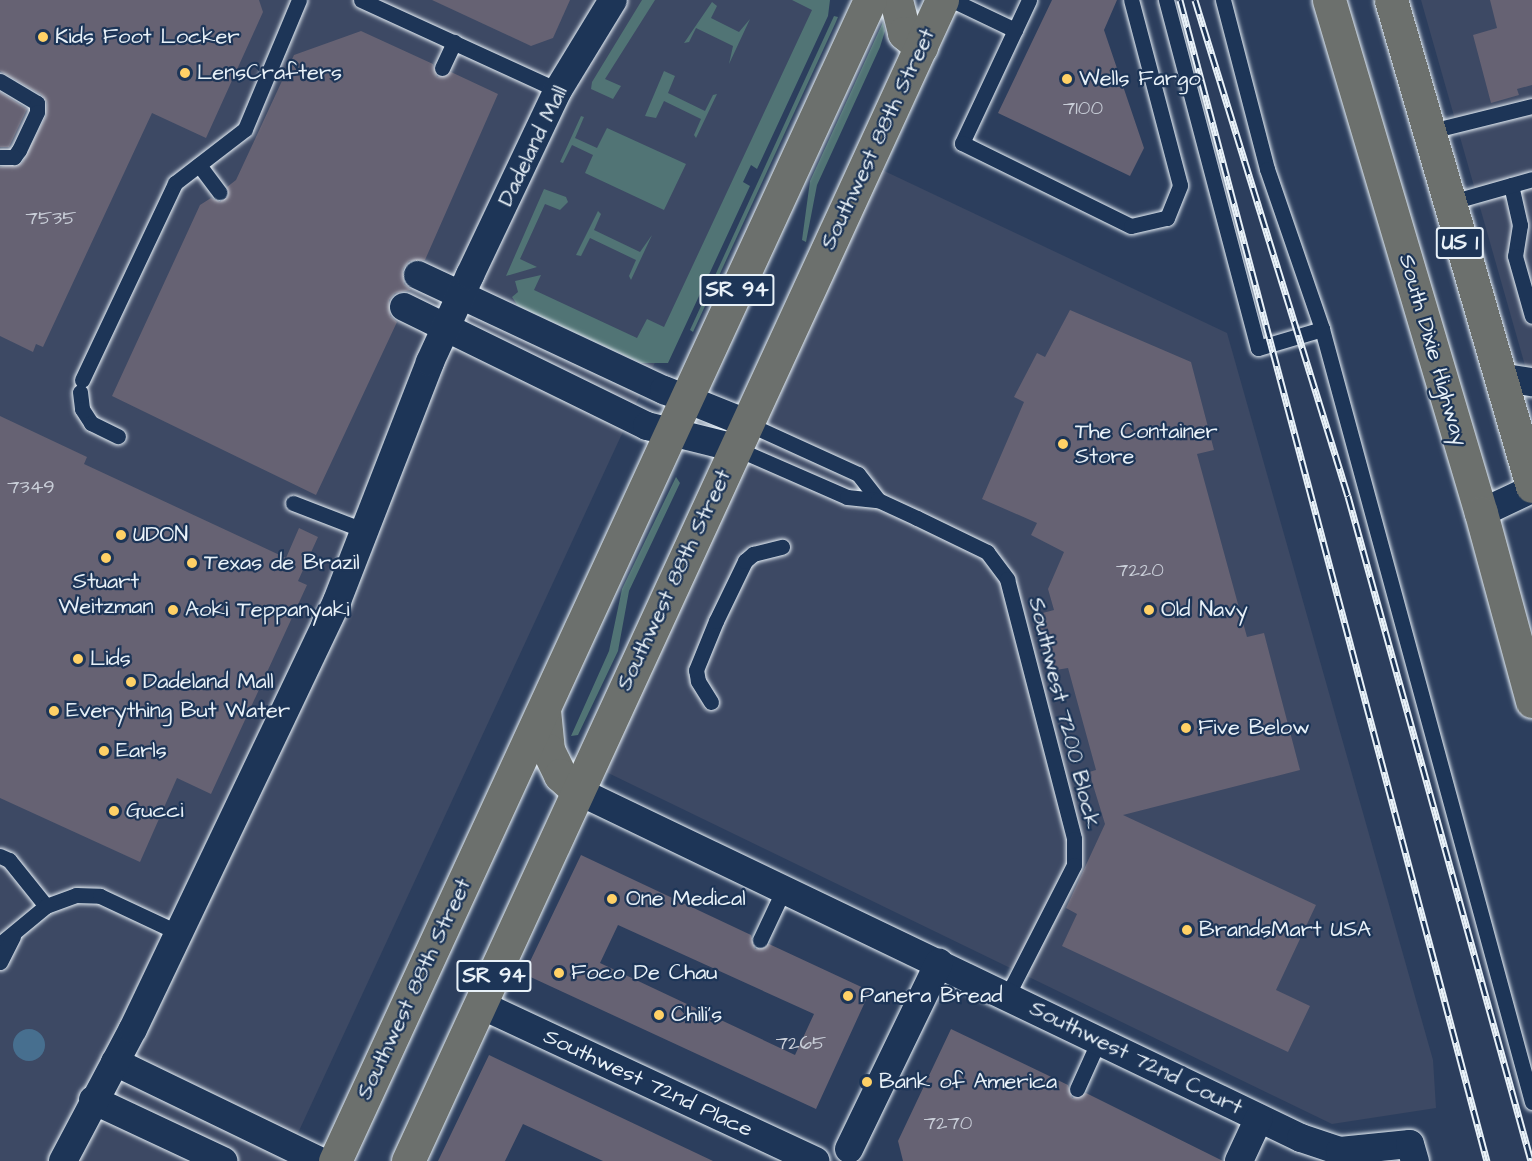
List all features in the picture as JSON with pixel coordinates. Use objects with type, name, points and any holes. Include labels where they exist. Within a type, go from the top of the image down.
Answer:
[{"type":"main road","points":[[896,0],[904,33],[921,47]]},
{"type":"main road","name":"Southwest 88th Street","points":[[408,1161],[942,0]]},
{"type":"main road","name":"South Dixie Highway","points":[[1329,0],[1481,513],[1532,701]]},
{"type":"main road","name":"US 1","points":[[1391,0],[1427,132],[1532,487]]},
{"type":"main road","name":"Southwest 88th Street","points":[[335,1161],[686,400],[862,6]]},
{"type":"main road","points":[[544,710],[548,750],[560,774],[578,791]]},
{"type":"street","name":"Dadeland Mall","points":[[63,1161],[179,933],[366,531],[460,296],[558,90],[613,0]]},
{"type":"street","points":[[418,275],[686,400],[740,436]]},
{"type":"street","points":[[404,308],[647,426],[670,433],[740,436]]},
{"type":"street","points":[[1499,377],[1532,382]]},
{"type":"street","points":[[1481,513],[1532,487]]},
{"type":"street","name":"Southwest 72nd Court","points":[[578,791],[1320,1146],[1340,1151],[1412,1152]]},
{"type":"street","points":[[816,1161],[834,1148],[856,1155],[939,963]]},
{"type":"street","name":"Southwest 72nd Place","points":[[481,1005],[816,1161]]},
{"type":"street","points":[[115,1062],[320,1161]]},
{"type":"street","points":[[93,1100],[223,1161]]},
{"type":"street","points":[[1239,1161],[1259,1118]]},
{"type":"lane","points":[[118,436],[91,423],[82,409],[81,386],[175,183],[244,129],[299,0]]},
{"type":"lane","points":[[361,0],[558,90]]},
{"type":"lane","points":[[952,0],[1015,30]]},
{"type":"lane","points":[[1029,0],[962,143],[1131,226],[1167,218],[1180,185],[1131,0]]},
{"type":"lane","points":[[1166,0],[1258,348],[1322,329]]},
{"type":"lane","points":[[1223,0],[1267,169],[1322,329],[1532,1102]]},
{"type":"lane","points":[[442,68],[454,42]]},
{"type":"lane","points":[[0,81],[37,103],[37,112],[14,157],[0,157]]},
{"type":"lane","points":[[1427,132],[1532,106]]},
{"type":"lane","points":[[199,165],[219,192]]},
{"type":"lane","points":[[1448,202],[1532,179]]},
{"type":"lane","points":[[1511,185],[1520,225],[1515,256],[1532,316]]},
{"type":"lane","name":"Southwest 7200 Block","points":[[740,436],[858,474],[878,500]]},
{"type":"lane","name":"Southwest 7200 Block","points":[[740,436],[847,497],[878,500],[987,552],[1007,579],[1074,839],[1074,865],[1007,996]]},
{"type":"lane","points":[[292,503],[366,531]]},
{"type":"lane","points":[[711,702],[698,681],[696,670],[721,611],[745,561],[753,554],[782,547]]},
{"type":"lane","points":[[0,856],[9,860],[46,906]]},
{"type":"lane","points":[[760,940],[784,889]]},
{"type":"lane","points":[[0,945],[17,928],[46,906],[76,895],[100,896],[179,933]]},
{"type":"lane","points":[[0,962],[17,928]]},
{"type":"lane","points":[[1077,1089],[1099,1040]]},
{"type":"shaded area","points":[[0,0],[823,0],[285,1161],[0,1161]]},
{"type":"shaded area","points":[[1421,0],[1532,0],[1532,390]]},
{"type":"shaded area","points":[[878,168],[1227,333],[1433,1060],[1436,1108],[1332,1124],[602,770]]},
{"type":"shaded area","points":[[29,1029],[40,1034],[45,1045],[40,1056],[29,1061],[18,1056],[13,1045],[18,1034]]},
{"type":"green space","points":[[642,0],[655,0],[605,79],[621,86],[613,99],[591,89],[592,82]]},
{"type":"green space","points":[[792,0],[830,0],[828,16],[757,169],[751,165],[743,182],[750,186],[668,363],[641,363],[518,306],[512,297],[518,292],[515,281],[541,275],[534,290],[637,338],[647,319],[664,327],[812,10]]},
{"type":"green space","points":[[712,2],[717,6],[711,18],[739,32],[750,19],[729,64],[733,46],[696,28],[689,42],[684,43]]},
{"type":"green space","points":[[834,16],[838,17],[835,24],[693,332],[690,330]]},
{"type":"green space","points":[[883,22],[885,31],[880,47],[817,185],[806,242],[802,240],[810,181]]},
{"type":"green space","points":[[664,71],[675,76],[668,93],[705,111],[713,95],[717,94],[696,138],[694,135],[701,119],[664,101],[656,118],[645,116]]},
{"type":"green space","points":[[581,116],[584,117],[575,138],[597,148],[607,128],[686,164],[664,210],[585,173],[593,155],[572,145],[563,163],[560,162]]},
{"type":"green space","points":[[544,189],[566,197],[568,202],[560,210],[545,204],[520,259],[537,267],[506,276]]},
{"type":"green space","points":[[598,211],[601,214],[594,230],[640,252],[652,235],[631,280],[629,276],[636,260],[590,238],[581,256],[576,255]]},
{"type":"green space","points":[[676,477],[680,483],[629,591],[618,651],[578,735],[571,736],[609,651],[622,589]]},
{"type":"building","points":[[0,0],[259,0],[263,12],[206,138],[152,113],[43,347],[36,344],[33,352],[0,336],[0,167],[22,163],[46,116],[47,103],[42,95],[0,71]]},
{"type":"building","points":[[432,0],[570,0],[553,38],[531,46]]},
{"type":"building","name":"Wells Fargo","points":[[1052,0],[1117,0],[1104,30],[1144,148],[1130,176],[998,113]]},
{"type":"building","points":[[1490,0],[1532,0],[1532,85],[1517,89],[1519,95],[1491,103],[1473,35],[1497,28]]},
{"type":"building","points":[[361,31],[433,64],[437,77],[451,72],[498,94],[425,260],[409,261],[403,269],[404,284],[411,290],[395,293],[389,300],[390,316],[397,322],[316,495],[112,396],[200,205],[211,198],[220,202],[228,196],[227,187],[236,180],[294,55]]},
{"type":"building","points":[[0,92],[27,109],[9,147],[0,147]]},
{"type":"building","points":[[1070,310],[1191,362],[1214,450],[1197,454],[1247,637],[1264,633],[1300,770],[1123,815],[1316,905],[1276,990],[1310,1006],[1288,1052],[1062,946],[1077,914],[1066,908],[1105,824],[1089,772],[1096,770],[1068,668],[1050,671],[1035,615],[1054,610],[1048,589],[1064,552],[1031,535],[1037,523],[982,499],[1024,402],[1014,397],[1037,353],[1045,357]]},
{"type":"building","name":"Dadeland Mall","points":[[0,416],[87,457],[84,464],[286,558],[299,528],[318,537],[298,581],[307,585],[211,794],[177,778],[140,862],[0,798]]},
{"type":"building","points":[[581,855],[751,935],[755,949],[769,944],[870,991],[816,1109],[524,974]],"holes":[[[618,925],[814,1014],[795,1055],[600,963]]]},
{"type":"building","points":[[951,1029],[1068,1085],[1072,1098],[1086,1093],[1223,1161],[903,1161],[898,1141]]},
{"type":"building","points":[[489,1055],[713,1161],[603,1161],[523,1124],[505,1161],[438,1161]]},
{"type":"railway","points":[[1180,0],[1487,1161]]},
{"type":"railway","points":[[1195,0],[1348,496],[1531,1161]]},
{"type":"place","name":"Kids Foot Locker","points":[[43,37]]},
{"type":"place","name":"LensCrafters","points":[[185,73]]},
{"type":"place","name":"Wells Fargo","points":[[1067,79]]},
{"type":"place","name":"The Container Store","points":[[1063,444]]},
{"type":"place","name":"UDON","points":[[121,535]]},
{"type":"place","name":"Stuart Weitzman","points":[[106,558]]},
{"type":"place","name":"Texas de Brazil","points":[[192,563]]},
{"type":"place","name":"Aoki Teppanyaki","points":[[173,610]]},
{"type":"place","name":"Old Navy","points":[[1149,610]]},
{"type":"place","name":"Lids","points":[[78,659]]},
{"type":"place","name":"Dadeland Mall","points":[[131,682]]},
{"type":"place","name":"Everything But Water","points":[[54,711]]},
{"type":"place","name":"Five Below","points":[[1186,728]]},
{"type":"place","name":"Earls","points":[[104,751]]},
{"type":"place","name":"Gucci","points":[[114,811]]},
{"type":"place","name":"One Medical","points":[[612,899]]},
{"type":"place","name":"BrandsMart USA","points":[[1187,930]]},
{"type":"place","name":"Foco De Chau","points":[[559,973]]},
{"type":"place","name":"Panera Bread","points":[[848,996]]},
{"type":"place","name":"Chili's","points":[[659,1015]]},
{"type":"place","name":"Bank of America","points":[[867,1082]]}]
